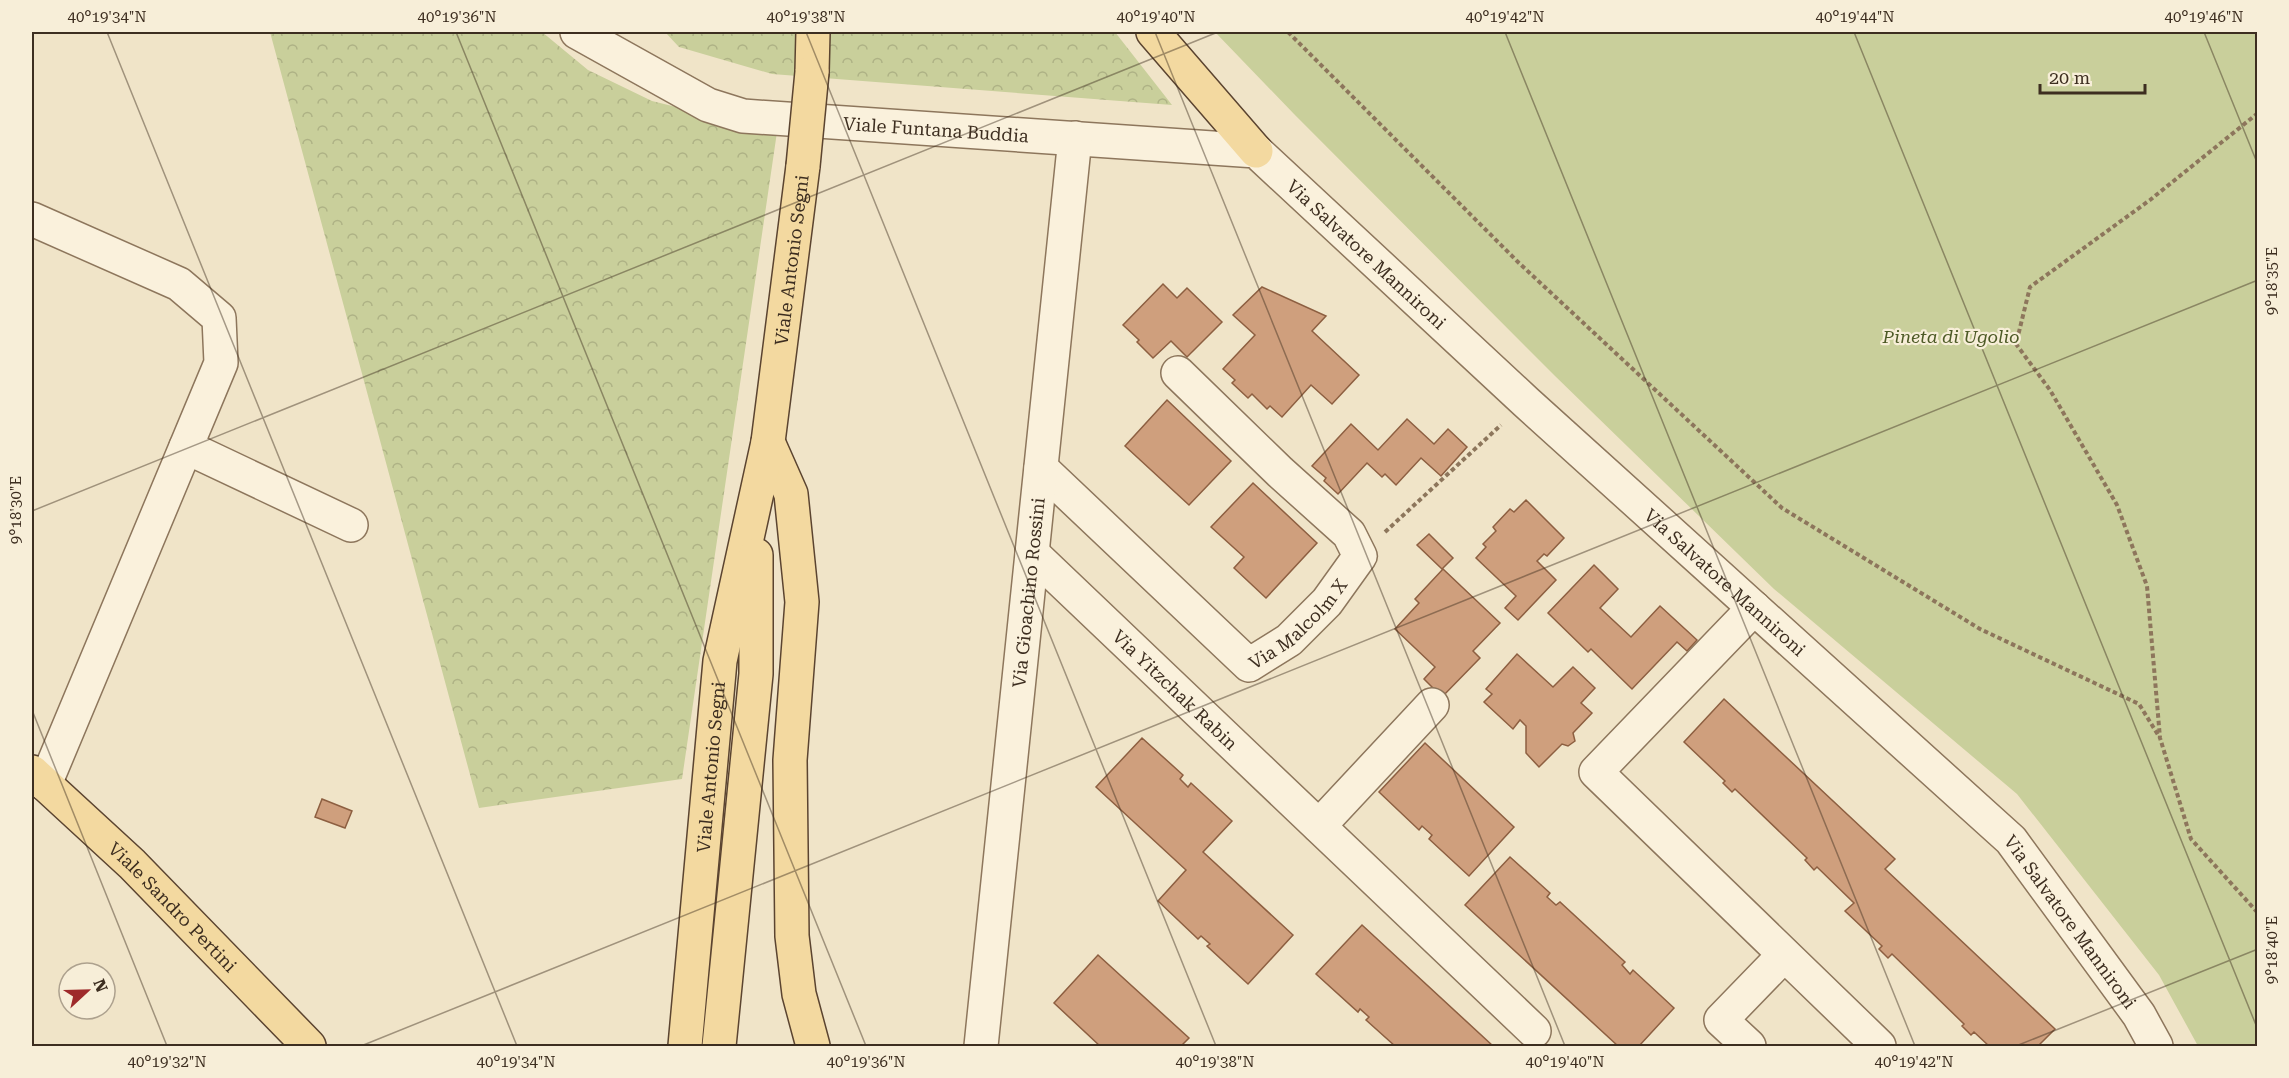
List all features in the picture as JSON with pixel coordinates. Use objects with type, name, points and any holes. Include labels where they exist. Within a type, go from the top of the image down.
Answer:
[{"type":"main road","name":"Viale Antonio Segni","points":[[685,1047],[720,661],[768,442],[803,166],[812,72],[813,32]]},
{"type":"main road","points":[[1152,32],[1257,151]]},
{"type":"main road","points":[[768,442],[791,494],[802,602],[790,760],[792,936],[799,994],[813,1047]]},
{"type":"main road","name":"Viale Antonio Segni","points":[[719,1047],[756,674],[756,489]]},
{"type":"main road","name":"Viale Sandro Pertini","points":[[38,778],[132,864],[309,1047]]},
{"type":"street","name":"Viale Funtana Buddia","points":[[576,32],[626,46],[708,105],[743,116],[1257,151]]},
{"type":"street","name":"Via Gioachino Rossini","points":[[981,1047],[1075,138]]},
{"type":"street","name":"Via Salvatore Mannironi","points":[[1257,151],[1526,402],[2011,840],[2139,1015],[2156,1047]]},
{"type":"street","points":[[32,219],[179,284],[219,318],[221,363],[186,447],[38,778]]},
{"type":"street","name":"Via Malcolm X","points":[[1041,468],[1249,665],[1289,640],[1327,602],[1360,556],[1349,534],[1178,373]]},
{"type":"street","points":[[186,447],[351,525]]},
{"type":"street","name":"Via Yitzchak Rabin","points":[[1032,553],[1534,1031]]},
{"type":"street","points":[[1754,608],[1596,772],[1879,1047]]},
{"type":"street","points":[[1319,826],[1432,705]]},
{"type":"street","points":[[1749,1047],[1721,1020],[1784,955]]},
{"type":"path","points":[[1288,32],[1519,263],[1782,508],[1980,629],[2139,704],[2160,738]]},
{"type":"path","points":[[2258,113],[2150,200],[2030,286],[2016,344],[2050,390],[2117,505],[2147,586],[2160,738],[2191,838],[2258,913]]},
{"type":"path","points":[[1360,556],[1526,402]]},
{"type":"green space","points":[[270,32],[542,32],[588,70],[652,101],[777,132],[682,779],[479,808]]},
{"type":"green space","points":[[665,32],[1115,32],[1172,105],[772,74],[679,47]]},
{"type":"green space","name":"Pineta di Ugolio","points":[[1215,32],[2257,32],[2257,1046],[2198,1046],[2159,975],[2017,794],[1774,589],[1554,375]]},
{"type":"building","points":[[1163,284],[1177,298],[1187,288],[1222,322],[1187,357],[1171,341],[1153,358],[1123,325]]},
{"type":"building","points":[[1262,287],[1326,316],[1312,331],[1359,375],[1332,404],[1311,385],[1282,417],[1270,406],[1267,409],[1252,394],[1248,398],[1232,383],[1235,380],[1223,369],[1255,335],[1233,315]]},
{"type":"building","points":[[1167,400],[1231,461],[1189,505],[1125,446]]},
{"type":"building","points":[[1407,419],[1434,444],[1448,429],[1467,447],[1441,476],[1421,458],[1396,485],[1385,474],[1382,477],[1367,463],[1338,494],[1324,481],[1326,478],[1312,466],[1351,424],[1378,450]]},
{"type":"building","points":[[1253,483],[1317,543],[1266,598],[1234,568],[1244,557],[1211,527]]},
{"type":"building","points":[[1526,500],[1564,538],[1547,556],[1544,554],[1537,561],[1556,580],[1518,620],[1505,608],[1516,596],[1476,558],[1486,547],[1483,544],[1496,531],[1493,527],[1510,509],[1514,512]]},
{"type":"building","points":[[1429,534],[1453,558],[1442,569],[1417,545]]},
{"type":"building","points":[[1594,565],[1618,589],[1600,608],[1631,637],[1660,606],[1697,640],[1687,651],[1677,642],[1632,689],[1591,649],[1588,652],[1548,613]]},
{"type":"building","points":[[1443,569],[1500,623],[1473,651],[1480,658],[1442,697],[1424,679],[1435,667],[1395,629],[1419,603],[1415,599]]},
{"type":"building","points":[[1517,654],[1553,687],[1573,667],[1595,688],[1581,703],[1592,713],[1573,733],[1575,741],[1568,746],[1562,744],[1539,767],[1526,753],[1526,726],[1520,720],[1513,729],[1484,702],[1492,694],[1486,689]]},
{"type":"building","points":[[1724,699],[1895,859],[1885,869],[2055,1029],[2038,1046],[1989,1046],[1974,1032],[1971,1035],[1962,1026],[1964,1024],[1892,954],[1888,958],[1879,949],[1882,946],[1845,911],[1854,903],[1817,867],[1814,870],[1805,860],[1807,858],[1735,789],[1732,792],[1723,783],[1725,781],[1684,742]]},
{"type":"building","points":[[1142,738],[1183,775],[1180,779],[1188,787],[1191,783],[1232,821],[1203,852],[1293,935],[1248,984],[1207,946],[1210,944],[1201,936],[1198,939],[1158,901],[1186,870],[1096,787]]},
{"type":"building","points":[[1425,743],[1514,827],[1469,876],[1429,839],[1432,835],[1422,826],[1419,830],[1379,792]]},
{"type":"building","points":[[322,799],[352,811],[345,828],[315,817]]},
{"type":"building","points":[[1510,857],[1550,893],[1547,897],[1556,905],[1560,902],[1625,962],[1622,965],[1630,974],[1633,970],[1674,1008],[1639,1046],[1618,1046],[1465,905]]},
{"type":"building","points":[[1362,925],[1493,1046],[1395,1046],[1366,1020],[1369,1017],[1360,1009],[1358,1012],[1316,974]]},
{"type":"building","points":[[1098,955],[1189,1038],[1181,1046],[1100,1046],[1054,1003]]}]
